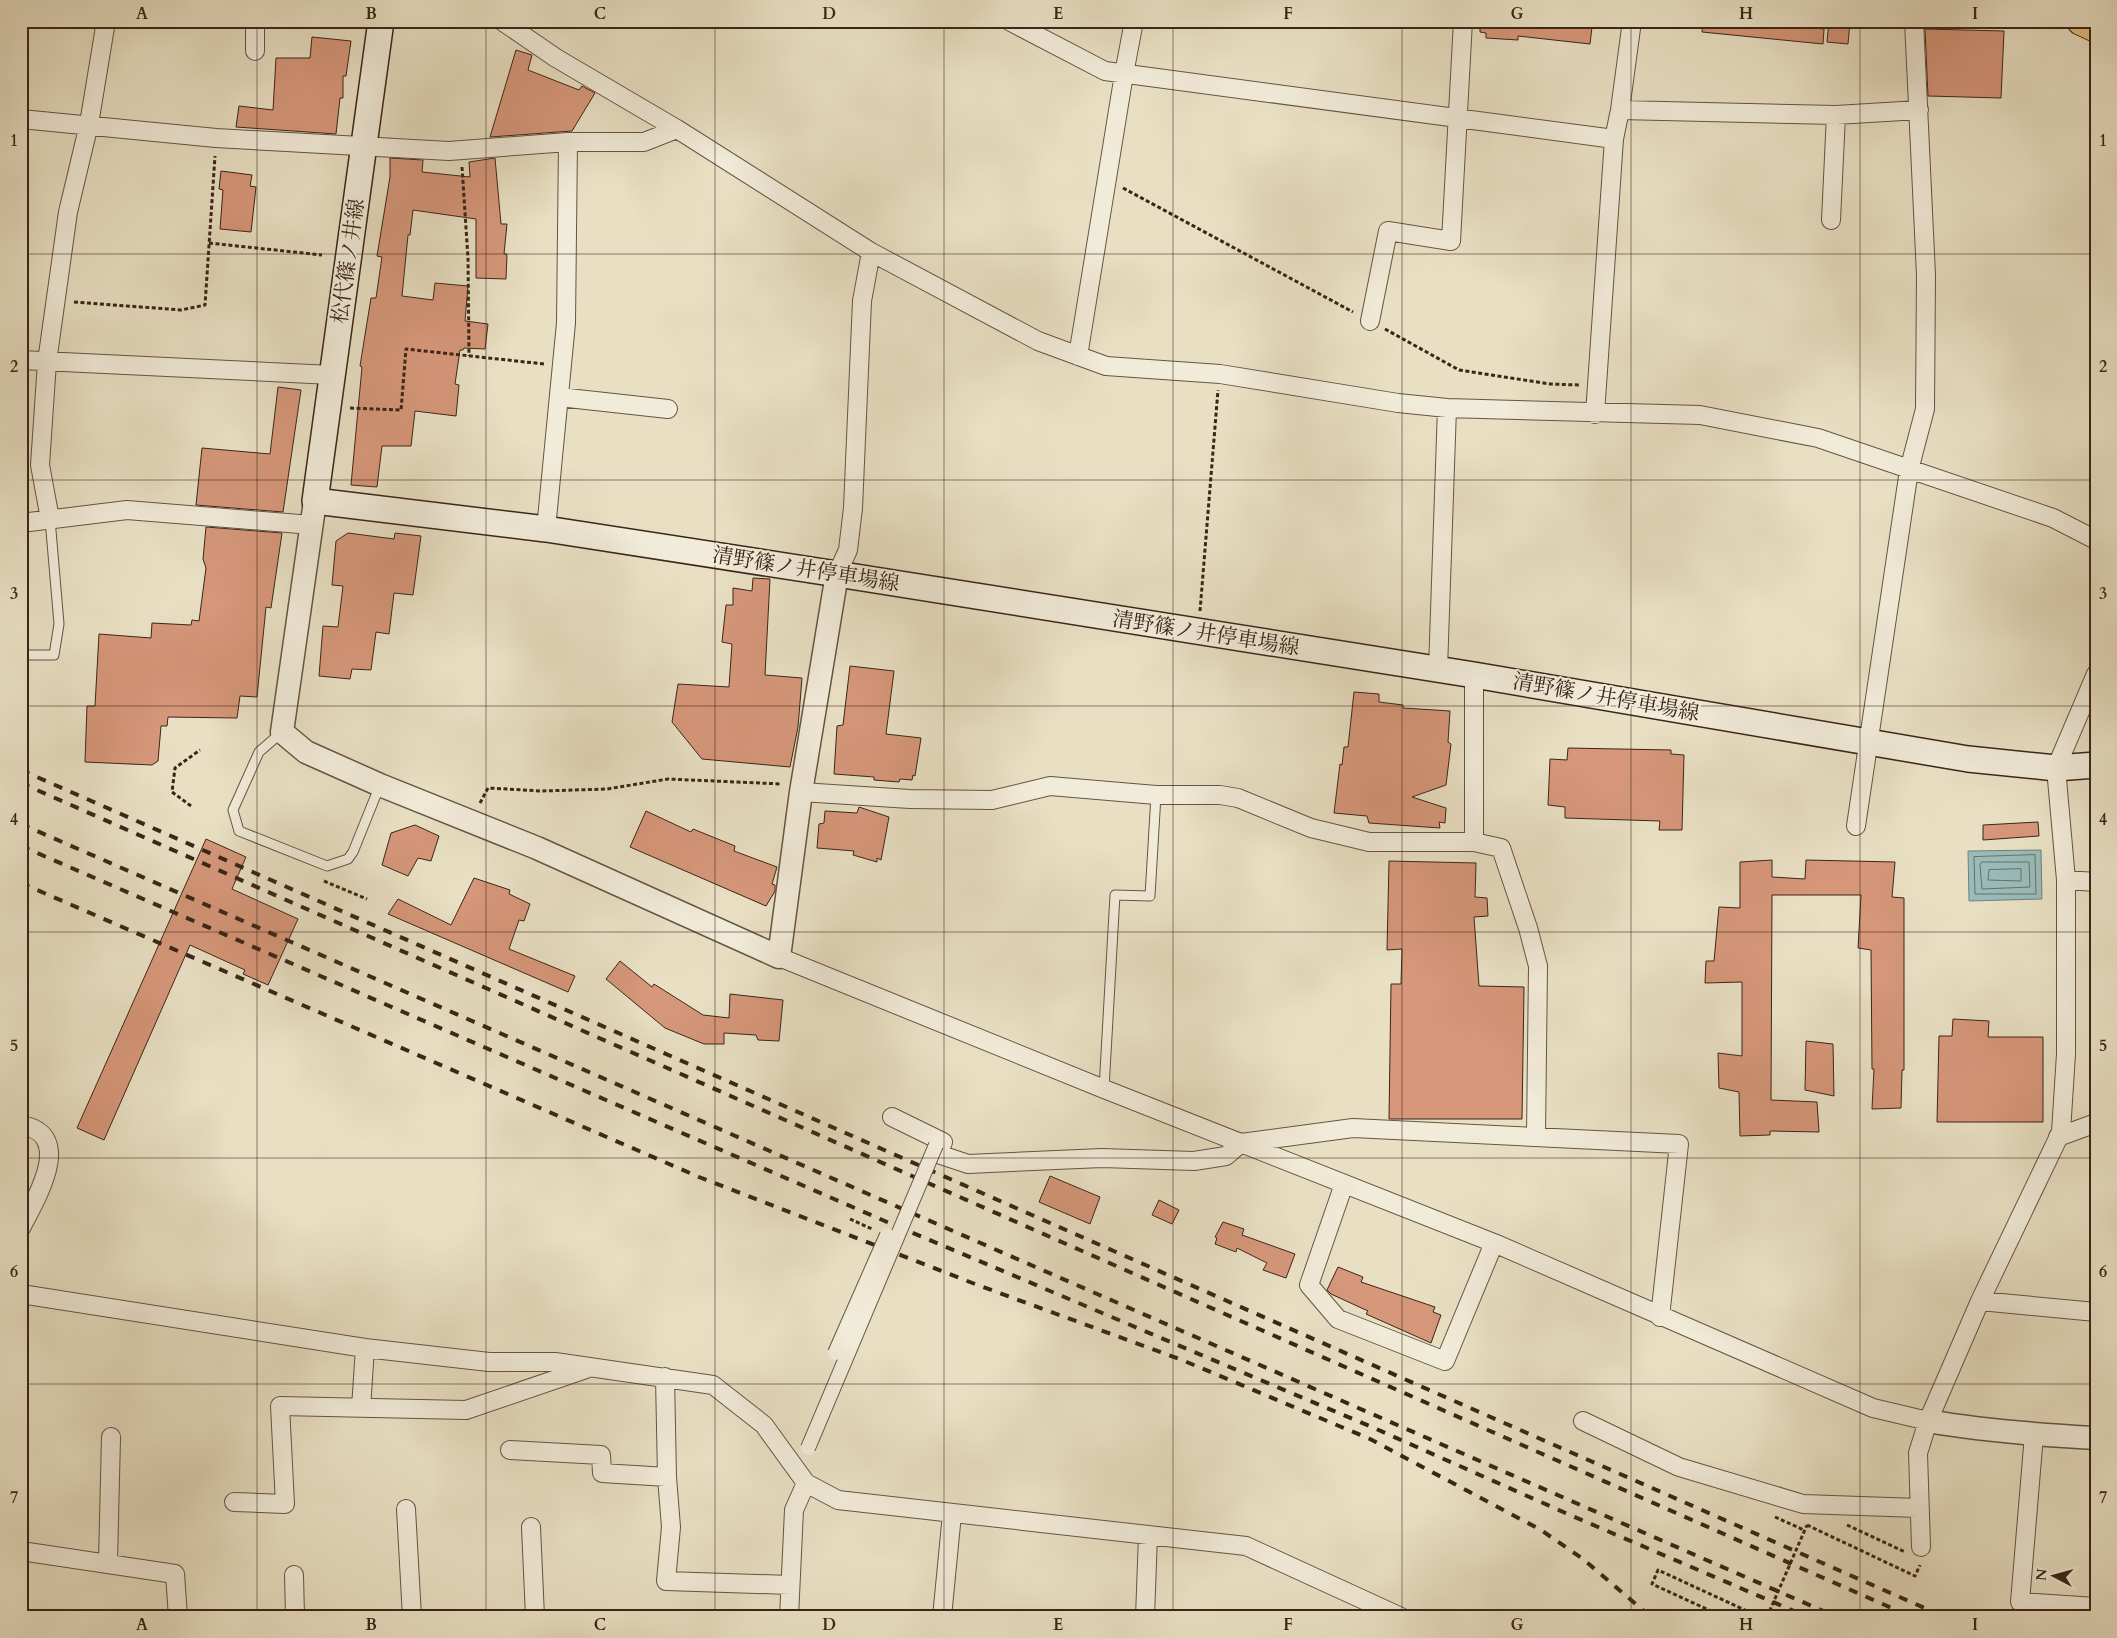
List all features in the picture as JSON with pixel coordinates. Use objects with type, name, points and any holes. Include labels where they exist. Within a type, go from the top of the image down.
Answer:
[{"type":"main road","name":"松代篠ノ井線","points":[[315,501],[381,21]]},
{"type":"main road","points":[[2080,21],[2096,28]]},
{"type":"main road","name":"清野篠ノ井停車場線","points":[[315,501],[546,529],[837,574],[1438,670],[1474,674],[1968,759],[2056,768],[2096,765]]},
{"type":"street","points":[[50,519],[40,465],[47,362],[68,212],[89,124],[106,21]]},
{"type":"street","points":[[255,21],[255,51]]},
{"type":"street","points":[[502,21],[556,58],[677,129],[871,252],[1038,341],[1106,366],[1220,374],[1398,403],[1447,408],[1700,416],[1818,438],[2053,518],[2096,540]]},
{"type":"street","points":[[1009,21],[1105,71],[1614,139]]},
{"type":"street","points":[[1078,356],[1134,21]]},
{"type":"street","points":[[1370,321],[1388,231],[1451,240],[1456,118],[1463,21]]},
{"type":"street","points":[[1595,414],[1614,139],[1620,110],[1632,21]]},
{"type":"street","points":[[1856,826],[1908,470],[1926,409],[1926,275],[1914,21]]},
{"type":"street","points":[[1620,110],[1836,115],[1919,110]]},
{"type":"street","points":[[1831,220],[1836,115]]},
{"type":"street","points":[[21,119],[89,124],[216,138],[461,150],[568,142],[644,142],[677,129]]},
{"type":"street","points":[[546,529],[566,323],[568,142]]},
{"type":"street","points":[[779,957],[802,789],[837,574],[848,550],[853,508],[862,302],[871,252]]},
{"type":"street","points":[[21,360],[332,375]]},
{"type":"street","points":[[559,397],[668,409]]},
{"type":"street","points":[[1438,670],[1447,408]]},
{"type":"street","points":[[315,501],[282,732],[306,752],[380,785],[470,820],[779,957],[1104,1089],[1494,1243],[1660,1317],[1873,1408],[1928,1422],[1964,1428],[2034,1435],[2096,1438]]},
{"type":"street","points":[[21,523],[128,510],[312,525]]},
{"type":"street","points":[[1474,674],[1474,842]]},
{"type":"street","points":[[1919,1554],[1918,1453],[1928,1422],[1980,1301],[2061,1132],[2066,1054],[2066,880],[2056,768],[2096,674]]},
{"type":"street","points":[[802,789],[910,799],[992,800],[1050,786],[1156,796],[1220,795],[1238,798],[1311,828],[1369,842],[1474,842],[1501,848],[1528,928],[1538,966],[1536,1136]]},
{"type":"street","points":[[2066,880],[2096,882]]},
{"type":"street","points":[[892,1117],[943,1142],[938,1154],[968,1164],[1102,1158],[1194,1161],[1226,1156],[1241,1143],[1353,1128],[1679,1144],[1660,1317]]},
{"type":"street","points":[[2058,1137],[2096,1123]]},
{"type":"street","points":[[21,1126],[35,1130],[43,1137],[48,1147],[49,1159],[43,1185],[22,1224]]},
{"type":"street","points":[[808,1448],[936,1145]]},
{"type":"street","points":[[1344,1184],[1309,1285],[1338,1319],[1445,1362],[1494,1243]]},
{"type":"street","points":[[835,1353],[887,1235]]},
{"type":"street","points":[[21,1294],[364,1348],[489,1362],[555,1362],[713,1385],[764,1425],[806,1483],[838,1500],[1246,1546],[1401,1617]]},
{"type":"street","points":[[1980,1301],[2096,1312]]},
{"type":"street","points":[[361,1408],[364,1348]]},
{"type":"street","points":[[234,1502],[285,1504],[280,1406],[466,1410],[589,1368]]},
{"type":"street","points":[[665,1377],[667,1477],[671,1527],[666,1581],[790,1586]]},
{"type":"street","points":[[1583,1421],[1679,1467],[1803,1504],[1918,1508]]},
{"type":"street","points":[[2034,1435],[2020,1602],[2096,1607]]},
{"type":"street","points":[[108,1562],[111,1437]]},
{"type":"street","points":[[510,1450],[601,1455],[602,1473],[667,1477]]},
{"type":"street","points":[[789,1617],[794,1510],[806,1483]]},
{"type":"street","points":[[406,1510],[412,1617]]},
{"type":"street","points":[[942,1617],[952,1514]]},
{"type":"street","points":[[531,1527],[535,1617]]},
{"type":"street","points":[[1145,1617],[1148,1534]]},
{"type":"street","points":[[21,1551],[108,1562],[175,1574],[178,1617]]},
{"type":"street","points":[[294,1575],[295,1617]]},
{"type":"lane","points":[[21,655],[54,655],[59,624],[50,519]]},
{"type":"lane","points":[[282,732],[260,752],[233,810],[239,831],[327,866],[348,859],[353,852],[380,785]]},
{"type":"lane","points":[[1104,1089],[1115,895],[1150,896],[1156,796]]},
{"type":"path","points":[[56,301],[181,310],[205,305],[216,138]]},
{"type":"path","points":[[461,150],[468,258],[469,356]]},
{"type":"path","points":[[1107,179],[1459,370],[1550,384],[1596,386]]},
{"type":"path","points":[[209,243],[322,255]]},
{"type":"path","points":[[349,408],[401,410],[406,349],[562,366]]},
{"type":"path","points":[[1199,631],[1220,374]]},
{"type":"path","points":[[192,806],[172,792],[175,768],[200,750]]},
{"type":"path","points":[[470,820],[488,788],[542,791],[607,788],[668,779],[802,789]]},
{"type":"path","points":[[317,878],[367,899]]},
{"type":"path","points":[[850,1220],[887,1235]]},
{"type":"path","points":[[1767,1617],[1807,1525],[1915,1576],[1919,1554],[1841,1522]]},
{"type":"path","points":[[1724,1617],[1652,1584],[1658,1570],[1760,1617]]},
{"type":"water","points":[[2041,850],[2042,899],[1969,901],[1968,851]]},
{"type":"building","points":[[1480,21],[1580,21],[1579,25],[1592,27],[1590,44],[1518,36],[1518,40],[1486,38],[1486,33],[1480,32]]},
{"type":"building","points":[[1703,21],[1754,21],[1824,29],[1823,44],[1702,32]]},
{"type":"building","points":[[1829,21],[1850,21],[1848,44],[1827,42]]},
{"type":"building","points":[[1925,29],[2004,31],[2001,98],[1928,96]]},
{"type":"building","points":[[312,37],[351,41],[346,76],[343,76],[343,98],[340,98],[336,134],[236,127],[239,106],[273,110],[276,58],[310,58]]},
{"type":"building","points":[[516,50],[532,55],[528,70],[579,90],[582,86],[595,93],[572,131],[490,137]]},
{"type":"building","points":[[390,158],[423,160],[422,172],[470,177],[469,162],[495,158],[501,224],[507,224],[504,254],[507,254],[506,279],[476,278],[476,219],[413,210],[410,235],[408,235],[402,296],[433,300],[435,283],[468,286],[465,321],[488,324],[485,349],[464,348],[460,350],[455,384],[459,385],[456,416],[415,411],[411,446],[382,446],[377,487],[351,485],[362,367],[360,366],[371,298],[376,298],[382,257],[377,256],[390,177]]},
{"type":"building","points":[[221,171],[252,175],[250,186],[256,187],[251,232],[220,229],[223,190],[219,189]]},
{"type":"building","points":[[278,387],[301,390],[283,512],[196,505],[202,448],[270,454]]},
{"type":"building","points":[[206,527],[282,533],[271,608],[266,607],[257,697],[240,696],[237,718],[168,717],[167,726],[161,726],[158,761],[152,765],[85,762],[87,706],[95,706],[99,634],[151,638],[152,623],[191,625],[192,620],[199,621],[206,568],[203,559]]},
{"type":"building","points":[[348,533],[394,539],[395,533],[421,536],[413,595],[394,593],[389,634],[376,632],[371,670],[352,669],[350,679],[319,676],[323,626],[338,627],[343,586],[332,585],[336,541]]},
{"type":"building","points":[[753,578],[770,579],[765,675],[802,678],[798,727],[790,767],[702,759],[672,722],[678,684],[729,687],[732,644],[722,642],[726,605],[733,605],[733,588],[752,591]]},
{"type":"building","points":[[850,666],[894,671],[886,734],[921,738],[915,776],[913,775],[912,780],[900,779],[899,782],[874,780],[874,777],[834,774],[837,726],[843,725]]},
{"type":"building","points":[[1354,692],[1379,694],[1379,702],[1403,705],[1403,708],[1450,711],[1448,742],[1451,744],[1446,785],[1412,797],[1446,808],[1445,823],[1439,822],[1440,828],[1369,823],[1367,816],[1334,813],[1340,764],[1342,765],[1344,747],[1348,747]]},
{"type":"building","points":[[1568,748],[1671,750],[1671,754],[1684,755],[1682,830],[1659,830],[1660,821],[1565,818],[1565,807],[1548,805],[1550,759],[1567,760]]},
{"type":"building","points":[[859,807],[889,817],[881,860],[877,858],[877,862],[853,855],[854,851],[817,848],[819,824],[824,823],[825,811],[857,813]]},
{"type":"building","points":[[646,811],[691,832],[693,829],[735,846],[734,851],[777,867],[772,884],[775,885],[775,891],[766,906],[630,847]]},
{"type":"building","points":[[2038,822],[2039,836],[1983,840],[1983,825]]},
{"type":"building","points":[[415,825],[439,836],[431,861],[418,858],[408,876],[382,865],[391,833]]},
{"type":"building","points":[[206,839],[246,857],[232,889],[298,919],[268,985],[243,974],[245,970],[190,945],[104,1140],[77,1128]]},
{"type":"building","points":[[1772,860],[1772,877],[1805,879],[1806,860],[1895,862],[1892,897],[1904,898],[1904,1070],[1902,1070],[1901,1108],[1872,1109],[1874,1069],[1872,1069],[1871,950],[1858,948],[1861,895],[1772,895],[1771,1100],[1817,1102],[1819,1132],[1770,1131],[1770,1135],[1740,1136],[1739,1092],[1719,1088],[1718,1053],[1742,1056],[1742,982],[1705,983],[1706,961],[1714,961],[1719,907],[1740,908],[1740,862]]},
{"type":"building","points":[[1389,861],[1476,863],[1475,897],[1487,898],[1488,916],[1474,917],[1479,986],[1524,987],[1522,1119],[1389,1119],[1391,984],[1401,984],[1402,949],[1387,950]]},
{"type":"building","points":[[474,878],[510,890],[509,894],[530,904],[524,921],[519,920],[509,949],[575,976],[568,992],[388,914],[398,899],[451,925]]},
{"type":"building","points":[[620,961],[652,987],[654,984],[703,1015],[729,1018],[730,994],[783,1000],[779,1041],[758,1040],[756,1035],[724,1033],[724,1044],[704,1044],[665,1028],[606,979]]},
{"type":"building","points":[[1953,1019],[1989,1021],[1988,1037],[2043,1037],[2043,1122],[1937,1122],[1939,1036],[1952,1036]]},
{"type":"building","points":[[1806,1041],[1833,1044],[1834,1096],[1805,1090]]},
{"type":"building","points":[[1050,1176],[1100,1197],[1090,1224],[1039,1202]]},
{"type":"building","points":[[1159,1200],[1179,1210],[1172,1224],[1152,1215]]},
{"type":"building","points":[[1223,1222],[1244,1229],[1242,1235],[1295,1254],[1286,1278],[1263,1270],[1267,1263],[1237,1248],[1236,1252],[1215,1244],[1217,1238],[1215,1237]]},
{"type":"building","points":[[1338,1267],[1363,1277],[1361,1282],[1435,1307],[1433,1312],[1441,1315],[1431,1343],[1366,1314],[1368,1311],[1331,1294],[1327,1290]]},
{"type":"railway","points":[[21,770],[1945,1617]]},
{"type":"railway","points":[[21,783],[1912,1617]]},
{"type":"railway","points":[[21,824],[1837,1617]]},
{"type":"railway","points":[[21,846],[887,1222],[1374,1428],[1570,1515],[1808,1617]]},
{"type":"railway","points":[[21,883],[699,1177],[975,1284],[1182,1360],[1370,1439],[1541,1530],[1583,1559],[1651,1617]]}]
